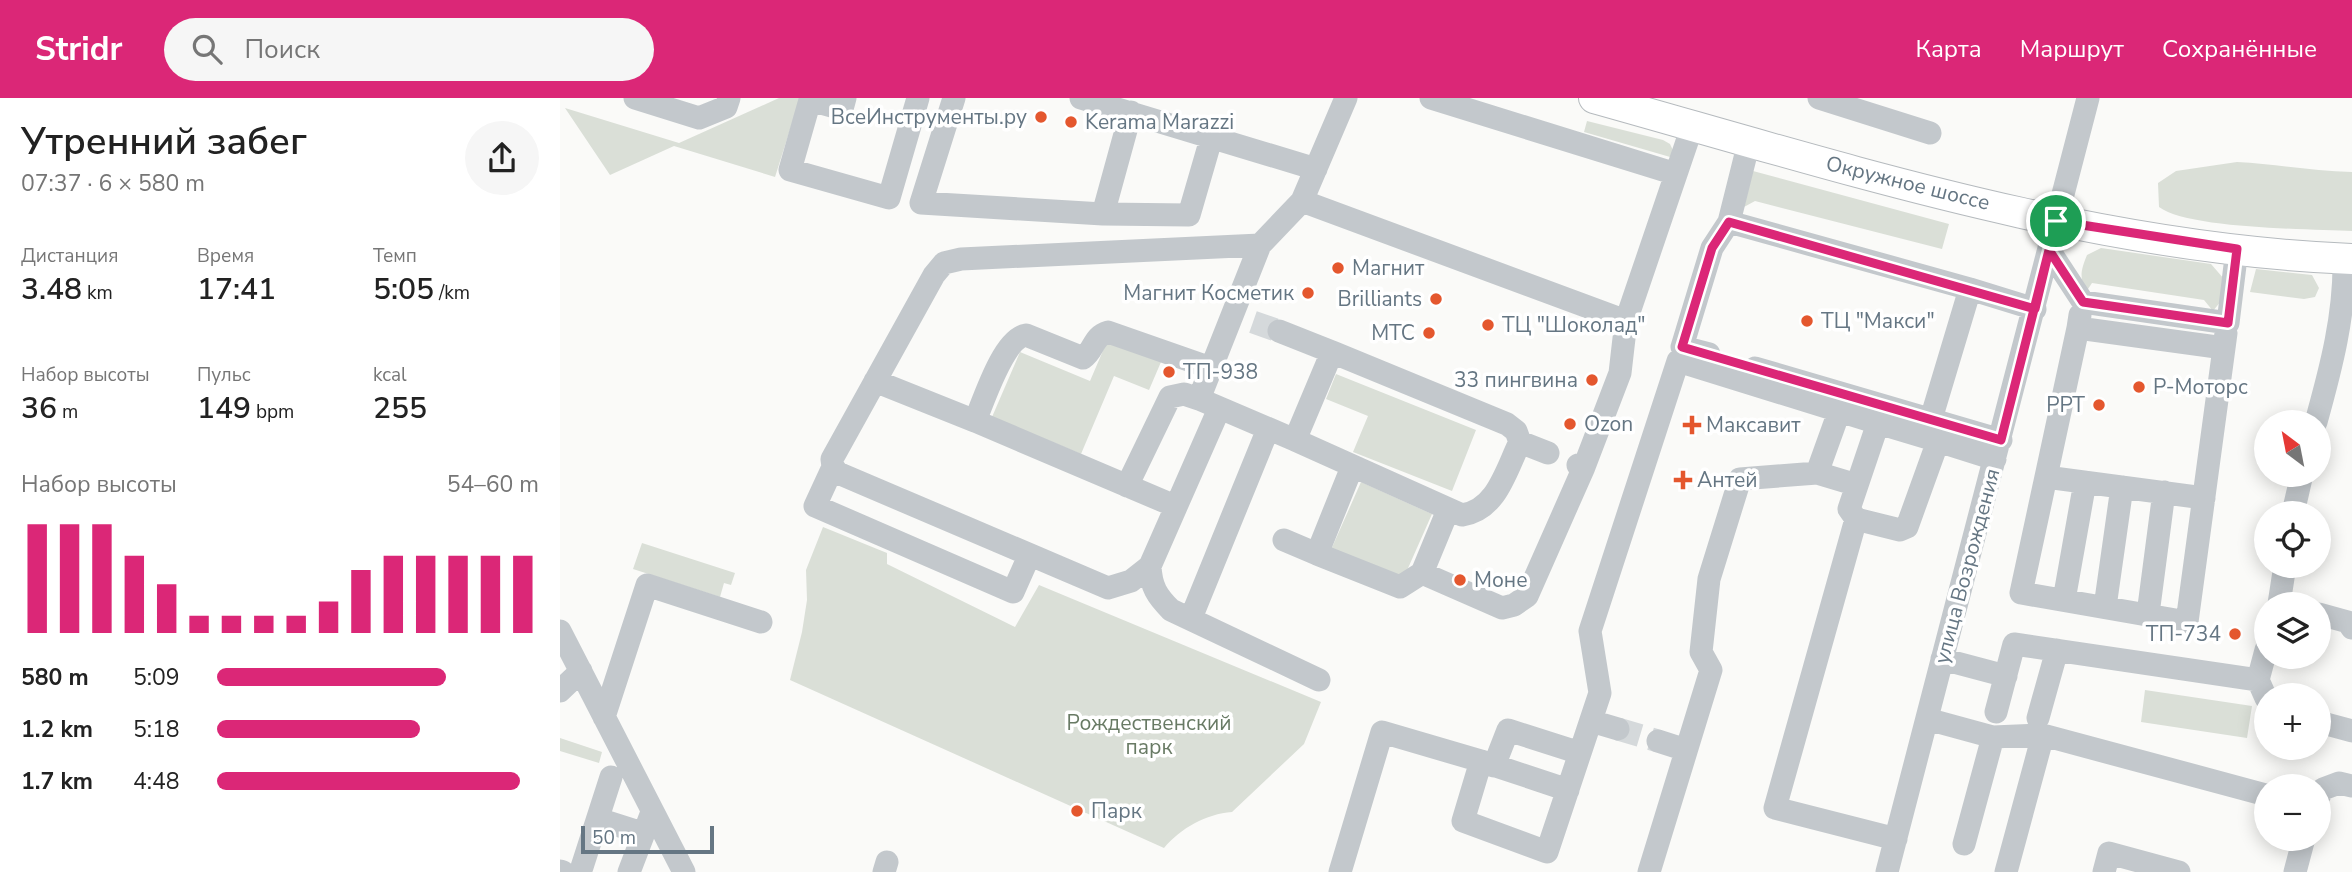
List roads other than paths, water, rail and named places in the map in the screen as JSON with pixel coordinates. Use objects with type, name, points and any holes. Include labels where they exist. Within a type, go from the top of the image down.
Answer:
[{"type":"main road","name":"Окружное шоссе","points":[[1594,98],[1631,103],[1692,127],[2056,221],[2237,249],[2348,259]]},
{"type":"street","points":[[635,98],[699,118],[726,107],[729,98]]},
{"type":"street","points":[[845,98],[842,109],[810,100],[790,170],[889,198],[918,98]]},
{"type":"street","points":[[954,98],[921,203],[1103,214],[1189,215],[1212,139]]},
{"type":"street","points":[[1081,98],[1316,169]]},
{"type":"street","points":[[1319,680],[1171,610],[1156,596],[1150,582],[1150,566],[1175,506],[1209,404],[1211,368],[1243,318],[1260,245],[1302,201],[1346,98]]},
{"type":"street","points":[[1431,98],[1676,174]]},
{"type":"street","points":[[1819,98],[1930,133]]},
{"type":"street","name":"улица Возрождения","points":[[1887,872],[2088,98]]},
{"type":"street","points":[[1103,214],[1131,112]]},
{"type":"street","points":[[1422,573],[1502,608],[1514,605],[1527,596],[1620,373],[1626,321],[1692,127]]},
{"type":"street","points":[[1748,142],[1729,222],[1712,248],[1682,347],[1998,449]]},
{"type":"street","points":[[1302,201],[1626,321]]},
{"type":"street","points":[[1729,222],[2035,309]]},
{"type":"street","points":[[1028,556],[1013,592],[815,506],[833,467],[832,459],[934,275],[944,263],[961,259],[1260,245]]},
{"type":"street","points":[[2049,250],[2083,302],[2021,593],[2187,622],[2237,249]]},
{"type":"street","points":[[2321,410],[2343,358],[2344,296],[2348,259]]},
{"type":"street","points":[[1878,423],[1849,509],[1856,519],[1899,530],[1907,527],[1970,289]]},
{"type":"street","points":[[2083,302],[2228,323]]},
{"type":"street","points":[[2078,328],[2224,348]]},
{"type":"street","points":[[1127,486],[1170,397],[1184,394],[1295,440],[1448,510],[1462,515],[1478,513],[1490,504],[1520,442],[1516,431],[1507,424],[1279,331]]},
{"type":"street","points":[[975,421],[1009,346],[1013,340],[1026,335],[1083,358],[1096,339],[1108,332],[1211,368]]},
{"type":"street","points":[[1295,440],[1332,352]]},
{"type":"street","points":[[1580,753],[1508,730],[1488,763],[1463,821],[1547,852],[1567,790],[1580,753],[1591,721],[1600,693],[1590,631],[1678,361],[1878,423],[1934,430]]},
{"type":"street","points":[[875,381],[1175,506]]},
{"type":"street","points":[[1818,472],[1840,410]]},
{"type":"street","points":[[1191,618],[1268,429]]},
{"type":"street","points":[[1520,442],[1548,453]]},
{"type":"street","points":[[833,467],[838,473],[1108,588],[1131,581],[1150,566]]},
{"type":"street","points":[[1317,554],[1352,467]]},
{"type":"street","points":[[1649,872],[1711,670],[1701,652],[1709,579],[1740,479],[1818,472],[1857,485]]},
{"type":"street","points":[[2046,477],[2204,498]]},
{"type":"street","points":[[2064,600],[2085,482]]},
{"type":"street","points":[[2105,607],[2122,487]]},
{"type":"street","points":[[2148,614],[2164,492]]},
{"type":"street","points":[[1284,540],[1400,587],[1422,573],[1448,510]]},
{"type":"street","points":[[1856,519],[1775,808],[1896,839]]},
{"type":"street","points":[[604,717],[647,585],[761,622]]},
{"type":"street","points":[[2331,617],[2351,623]]},
{"type":"street","points":[[560,631],[684,872]]},
{"type":"street","points":[[1996,712],[2014,644],[2254,687]]},
{"type":"street","points":[[2006,872],[2057,650]]},
{"type":"street","points":[[1942,659],[2006,676]]},
{"type":"street","points":[[560,691],[581,671]]},
{"type":"street","points":[[1927,719],[1993,737],[2040,727],[2254,791]]},
{"type":"street","points":[[1591,721],[1618,729]]},
{"type":"street","points":[[2331,725],[2352,731]]},
{"type":"street","points":[[1340,872],[1382,732],[1488,763],[1567,790]]},
{"type":"street","points":[[1964,844],[1993,737]]},
{"type":"street","points":[[1658,741],[1686,750]]},
{"type":"street","points":[[568,870],[598,819],[611,777]]},
{"type":"street","points":[[2331,786],[2339,783],[2352,786]]},
{"type":"street","points":[[629,872],[652,812]]},
{"type":"street","points":[[598,819],[642,833]]},
{"type":"street","points":[[2295,872],[2301,851]]},
{"type":"street","points":[[2104,872],[2109,853],[2179,872]]},
{"type":"tunnel","points":[[1253,322],[1279,331]]},
{"type":"tunnel","points":[[1618,729],[1658,741]]},
{"type":"place","name":"ВсеИнструменты.ру","points":[[1041,117]]},
{"type":"place","name":"Kerama Marazzi","points":[[1071,122]]},
{"type":"place","name":"Магнит","points":[[1338,268]]},
{"type":"place","name":"Магнит Косметик","points":[[1308,293]]},
{"type":"place","name":"Brilliants","points":[[1436,299]]},
{"type":"place","name":"ТЦ \"Макси\"","points":[[1807,321]]},
{"type":"place","name":"ТЦ \"Шоколад\"","points":[[1488,325]]},
{"type":"place","name":"МТС","points":[[1429,333]]},
{"type":"place","name":"ТП-938","points":[[1169,372]]},
{"type":"place","name":"33 пингвина","points":[[1592,380]]},
{"type":"place","name":"Р-Моторс","points":[[2139,387]]},
{"type":"place","name":"РРТ","points":[[2099,405]]},
{"type":"place","name":"Ozon","points":[[1570,424]]},
{"type":"place","name":"Максавит","points":[[1692,425]]},
{"type":"place","name":"Антей","points":[[1683,480]]},
{"type":"place","name":"Моне","points":[[1460,580]]},
{"type":"place","name":"ТП-734","points":[[2235,634]]},
{"type":"place","name":"Парк","points":[[1077,811]]},
{"type":"park label","name":"Рождественский парк","points":[[1149,735]]}]
